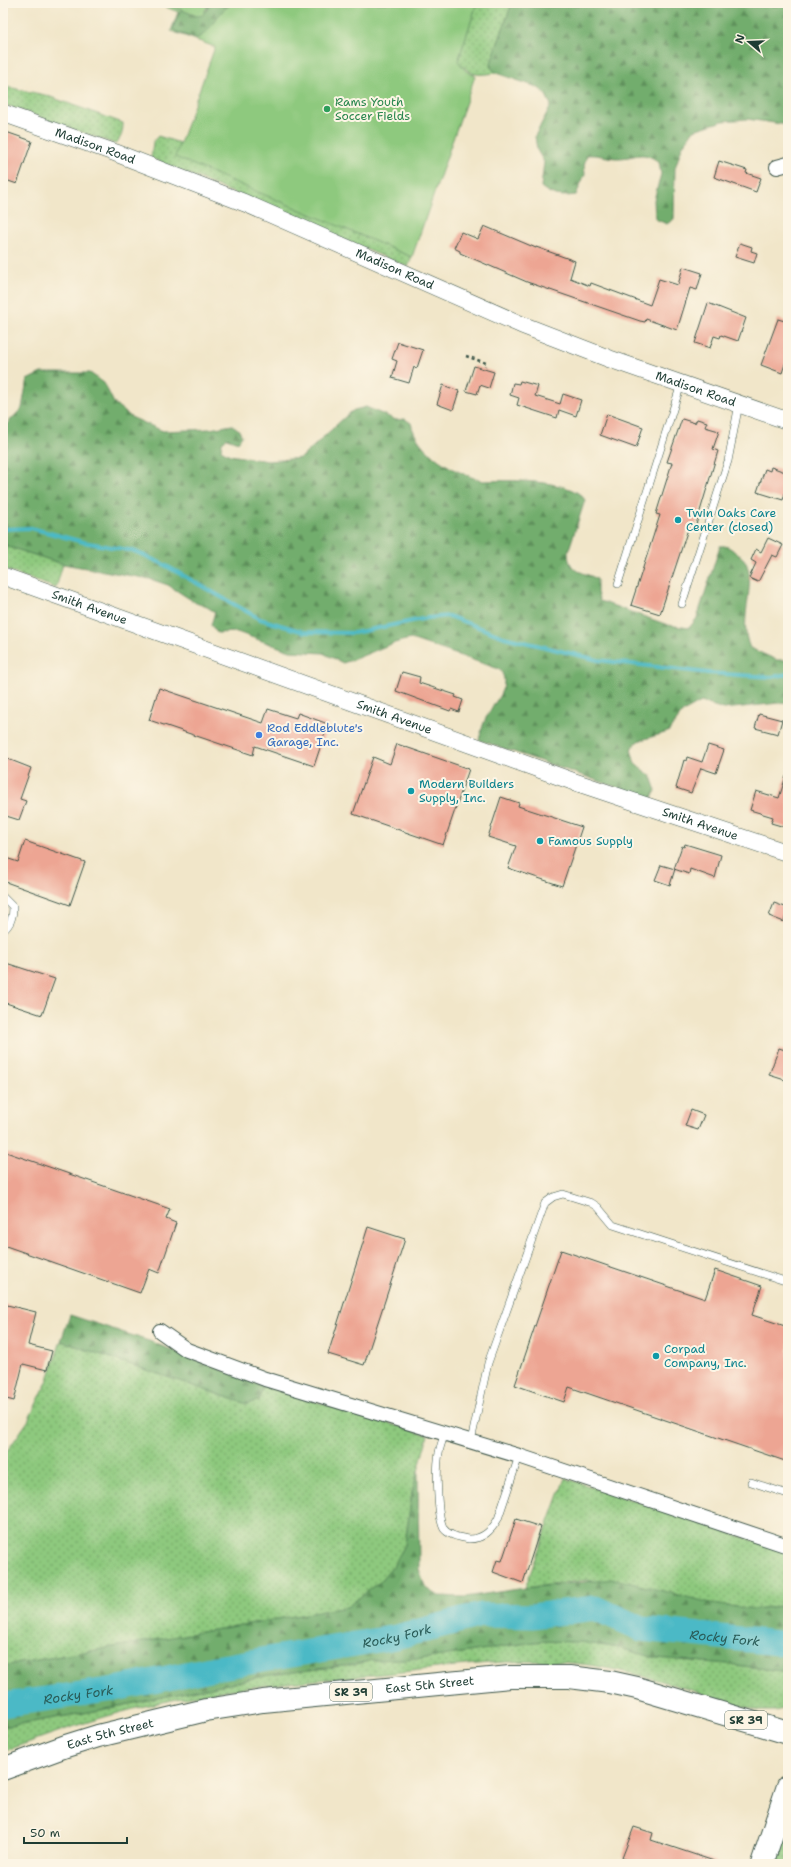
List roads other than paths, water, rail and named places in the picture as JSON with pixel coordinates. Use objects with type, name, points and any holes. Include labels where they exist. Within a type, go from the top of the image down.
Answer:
[{"type":"main road","name":"East 5th Street","points":[[3,1769],[98,1736],[206,1710],[264,1701],[510,1677],[569,1677],[610,1682],[637,1688],[788,1733]]},
{"type":"main road","points":[[762,1864],[788,1786]]},
{"type":"street","name":"Madison Road","points":[[3,113],[116,153],[245,203],[522,325],[681,384],[788,421]]},
{"type":"street","name":"Smith Avenue","points":[[3,576],[572,781],[788,853]]},
{"type":"street","points":[[160,1331],[187,1350],[265,1379],[445,1432],[788,1546]]},
{"type":"lane","points":[[618,584],[681,384]]},
{"type":"lane","points":[[682,604],[728,461],[739,404]]},
{"type":"lane","points":[[3,897],[13,907],[10,924],[3,931]]},
{"type":"lane","points":[[471,1441],[488,1363],[545,1203],[553,1197],[563,1194],[592,1203],[598,1207],[613,1225],[788,1282]]},
{"type":"lane","points":[[445,1432],[438,1461],[439,1514],[445,1530],[451,1534],[468,1538],[478,1538],[493,1527],[500,1514],[519,1456]]},
{"type":"lane","points":[[751,1482],[788,1494]]},
{"type":"waterway","points":[[3,529],[31,528],[83,542],[134,551],[161,563],[260,619],[304,632],[354,633],[427,618],[449,616],[504,637],[598,660],[708,673],[772,677],[788,674]]},
{"type":"waterway","name":"Rocky Fork","points":[[3,1705],[115,1689],[215,1668],[396,1637],[481,1615],[532,1616],[595,1608],[642,1629],[788,1644]]},
{"type":"place","name":"Rams Youth Soccer Fields","points":[[327,109]]},
{"type":"place","name":"Twin Oaks Care Center (closed)","points":[[678,520]]},
{"type":"place","name":"Rod Eddleblute's Garage, Inc.","points":[[259,735]]},
{"type":"place","name":"Modern Builders Supply, Inc.","points":[[411,791]]},
{"type":"place","name":"Famous Supply","points":[[540,841]]},
{"type":"place","name":"Corpad Company, Inc.","points":[[656,1356]]}]
